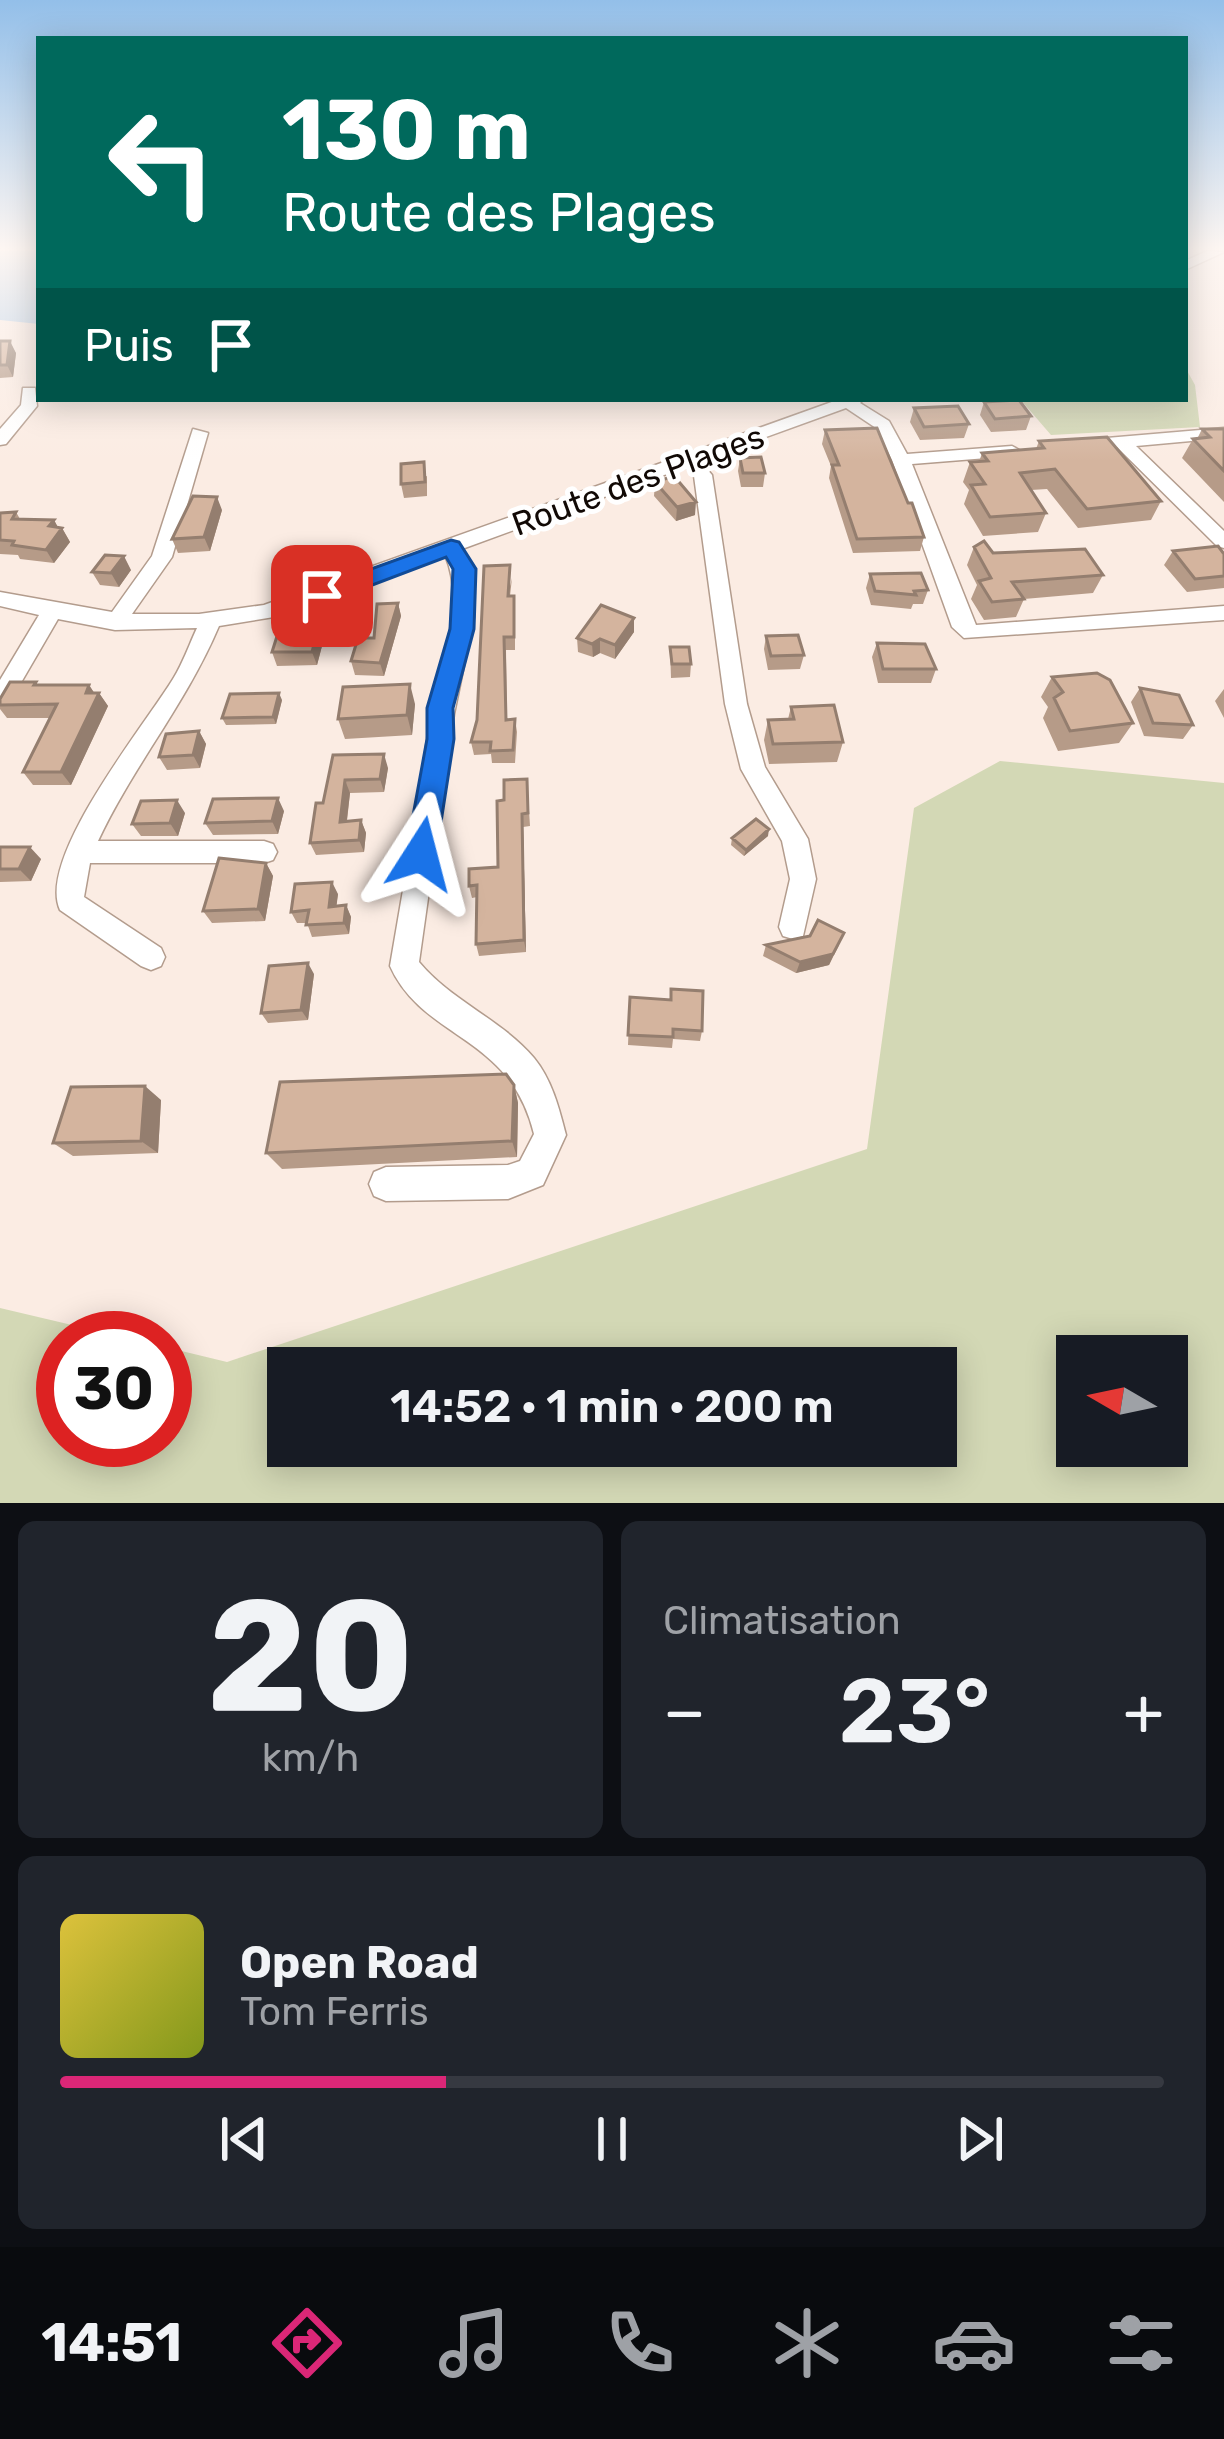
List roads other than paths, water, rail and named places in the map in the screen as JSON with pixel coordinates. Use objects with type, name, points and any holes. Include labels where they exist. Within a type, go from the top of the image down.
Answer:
[{"type":"street","points":[[0,440],[29,406],[29,391]]},
{"type":"street","name":"Route des Plages","points":[[0,599],[115,623],[210,623],[322,596],[848,402]]},
{"type":"street","points":[[852,402],[883,424],[963,627],[972,633],[1224,614]]},
{"type":"street","points":[[1056,447],[1224,433]]},
{"type":"street","points":[[115,623],[162,557],[199,434]]},
{"type":"street","points":[[1122,442],[1224,542]]},
{"type":"street","points":[[901,460],[1034,449]]},
{"type":"street","points":[[690,461],[703,475],[736,704],[753,769],[795,839],[803,879],[793,927]]},
{"type":"street","points":[[386,1184],[508,1182],[531,1173],[550,1135],[535,1087],[498,1048],[422,992],[404,966],[440,739],[440,708],[462,629],[465,569],[451,547]]},
{"type":"street","points":[[0,699],[51,613]]},
{"type":"street","points":[[152,957],[123,935],[89,920],[70,902],[70,879],[126,764],[183,682],[210,623]]},
{"type":"street","points":[[83,852],[264,853]]}]
